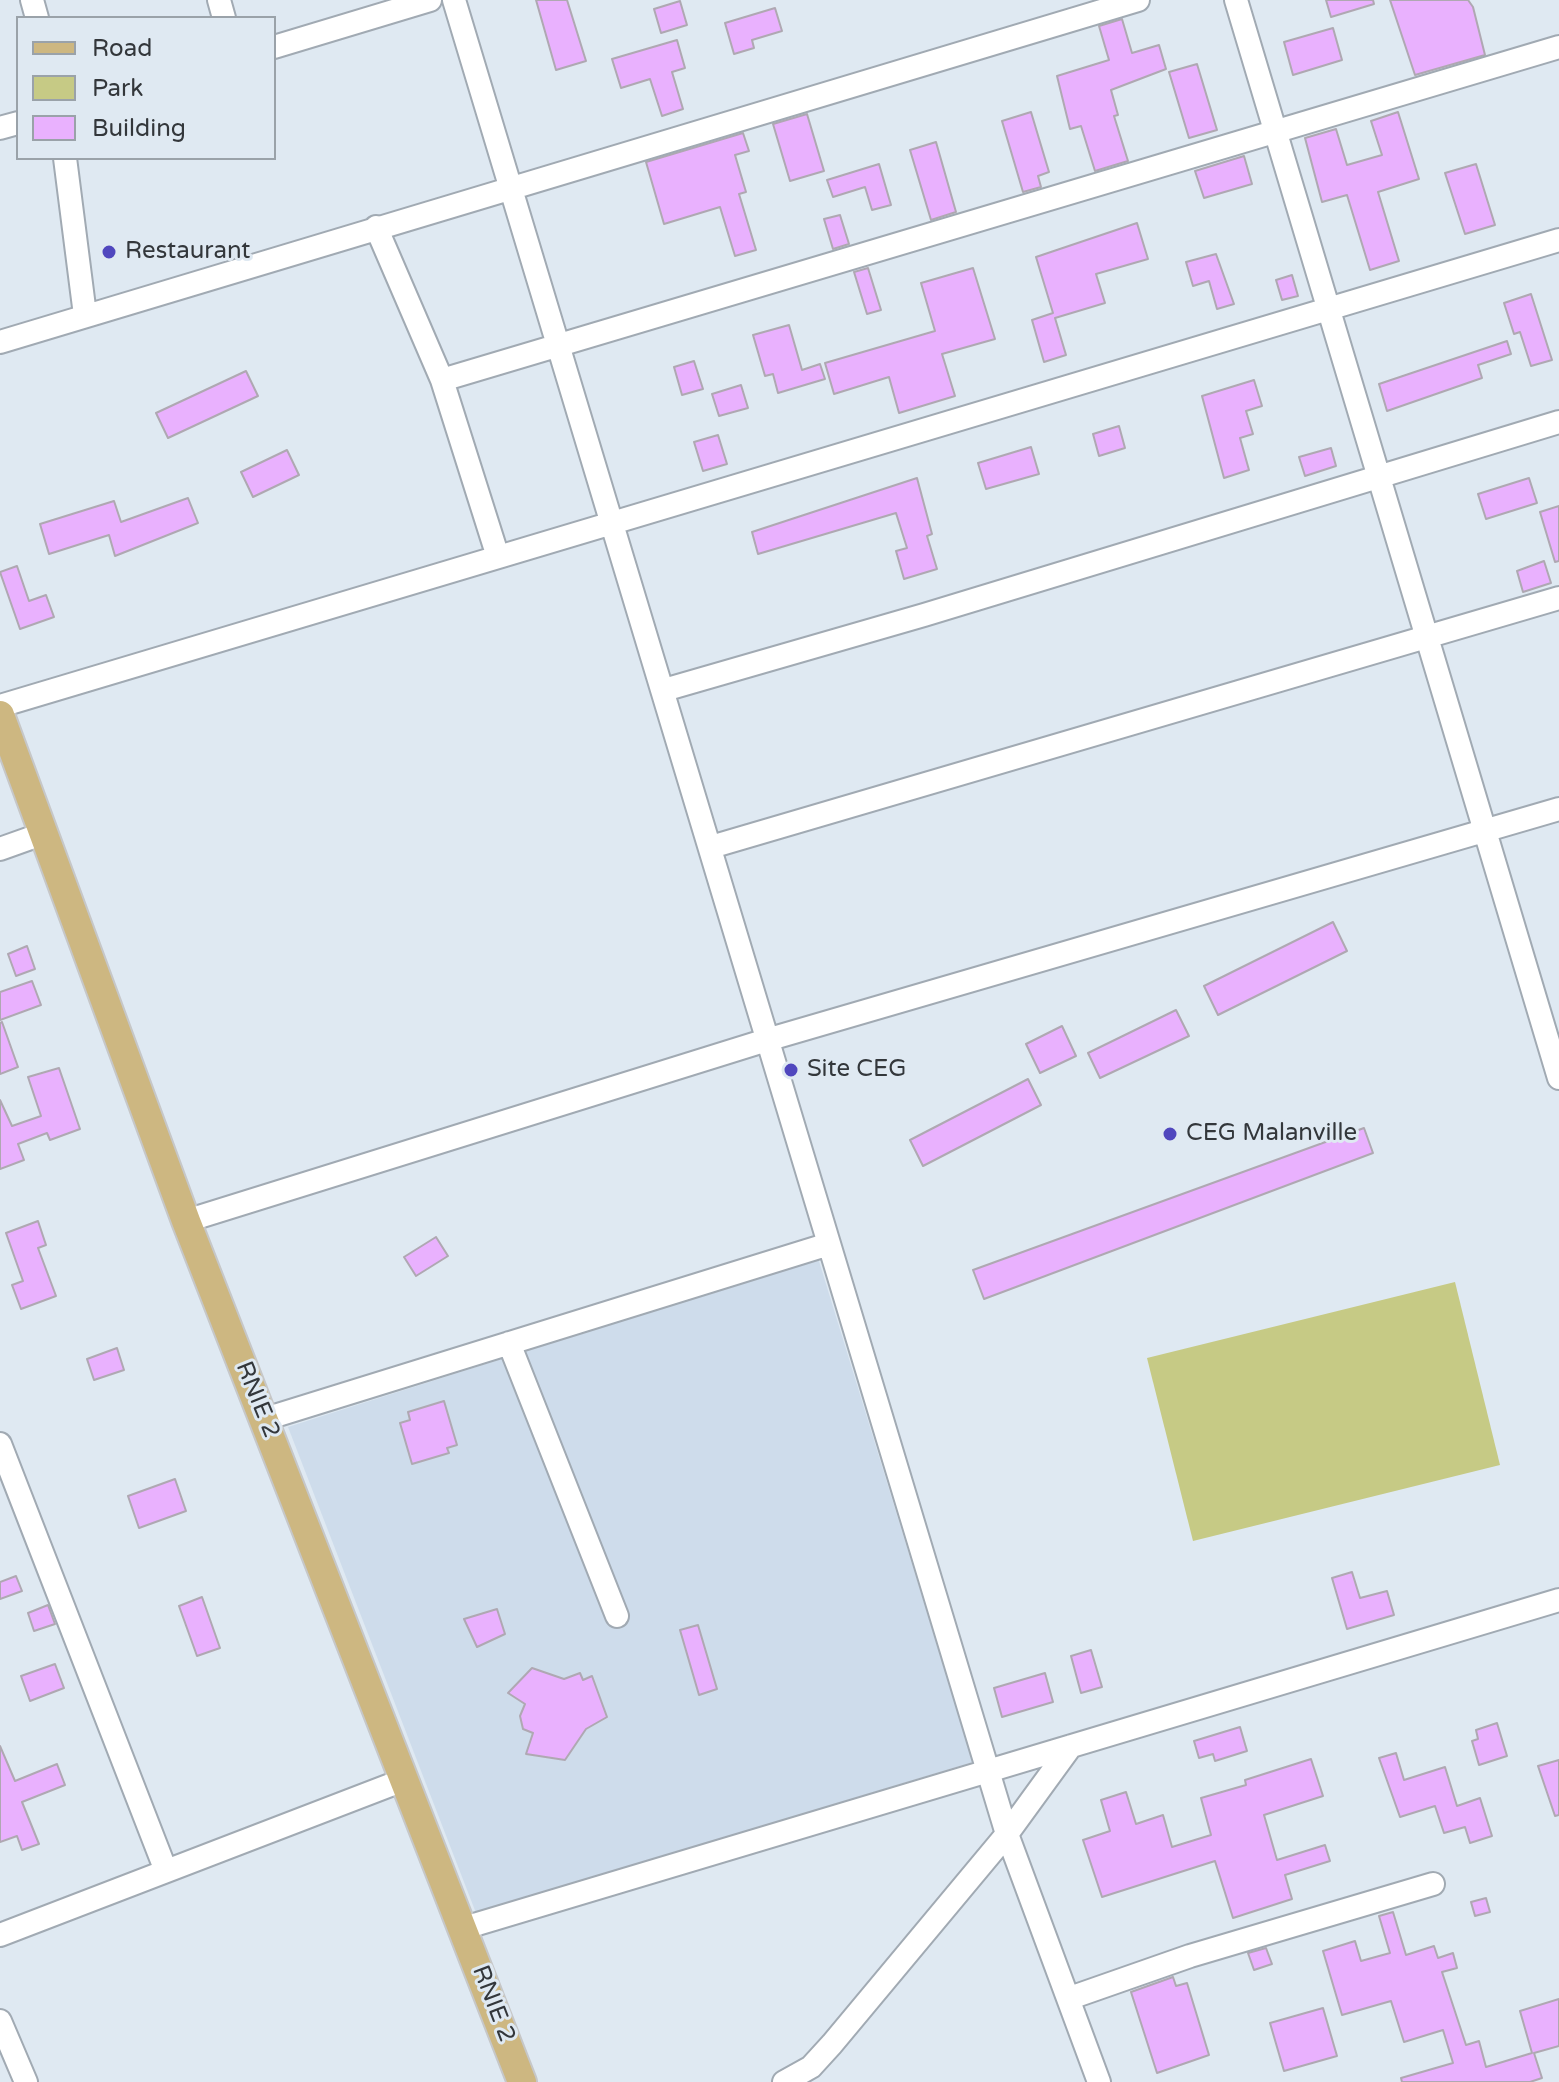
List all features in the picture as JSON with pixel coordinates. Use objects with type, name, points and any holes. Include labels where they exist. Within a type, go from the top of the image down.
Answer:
[{"type":"main road","name":"RNIE 2","points":[[0,715],[186,1221],[522,2082]]},
{"type":"street","points":[[276,46],[430,0]]},
{"type":"street","points":[[454,0],[557,348],[770,1039],[1007,1834],[1099,2082]]},
{"type":"street","points":[[0,342],[1138,0]]},
{"type":"street","points":[[1236,0],[1559,1078]]},
{"type":"street","points":[[442,380],[1559,47]]},
{"type":"street","points":[[65,160],[85,315]]},
{"type":"street","points":[[376,227],[442,380],[498,557]]},
{"type":"street","points":[[0,706],[1559,240]]},
{"type":"street","points":[[664,690],[924,615],[1559,422]]},
{"type":"street","points":[[711,847],[1559,598]]},
{"type":"street","points":[[186,1221],[770,1039],[1486,833],[1559,809]]},
{"type":"street","points":[[0,849],[42,834]]},
{"type":"street","points":[[265,1419],[829,1244]]},
{"type":"street","points":[[509,1343],[617,1616]]},
{"type":"street","points":[[0,1444],[166,1871]]},
{"type":"street","points":[[464,1928],[1559,1600]]},
{"type":"street","points":[[784,2082],[811,2067],[822,2056],[1007,1834],[1071,1746]]},
{"type":"street","points":[[0,1935],[406,1779]]},
{"type":"street","points":[[1070,1998],[1190,1956],[1433,1884]]},
{"type":"street","points":[[0,2021],[26,2082]]},
{"type":"shaded area","points":[[818,1258],[973,1762],[476,1913],[288,1427]]},
{"type":"green space","points":[[1455,1282],[1500,1465],[1193,1541],[1147,1358]]},
{"type":"building","points":[[536,0],[567,0],[586,61],[556,70]]},
{"type":"building","points":[[1326,0],[1373,0],[1374,4],[1331,17]]},
{"type":"building","points":[[1390,0],[1468,0],[1473,7],[1485,55],[1415,75]]},
{"type":"building","points":[[680,1],[687,25],[661,33],[654,9]]},
{"type":"building","points":[[775,8],[782,31],[752,40],[754,48],[734,54],[725,23]]},
{"type":"building","points":[[1122,19],[1132,53],[1159,45],[1166,69],[1111,90],[1118,115],[1114,116],[1128,161],[1095,171],[1081,126],[1070,129],[1057,76],[1109,60],[1099,26]]},
{"type":"building","points":[[1333,28],[1342,60],[1293,75],[1284,42]]},
{"type":"building","points":[[677,40],[685,68],[672,72],[683,109],[662,116],[650,79],[621,88],[612,59]]},
{"type":"building","points":[[1197,64],[1217,130],[1189,138],[1169,72]]},
{"type":"building","points":[[1031,112],[1049,172],[1038,176],[1041,187],[1023,192],[1002,121]]},
{"type":"building","points":[[1398,112],[1419,179],[1378,192],[1399,261],[1370,270],[1347,195],[1322,202],[1305,138],[1336,129],[1347,165],[1382,155],[1371,121]]},
{"type":"building","points":[[807,114],[824,171],[790,181],[773,124]]},
{"type":"building","points":[[743,133],[749,151],[735,155],[746,192],[739,194],[756,250],[735,256],[720,207],[664,224],[646,162]]},
{"type":"building","points":[[936,142],[956,212],[931,220],[910,150]]},
{"type":"building","points":[[1244,156],[1252,184],[1204,198],[1195,171]]},
{"type":"building","points":[[879,164],[891,205],[872,210],[865,187],[833,197],[827,180]]},
{"type":"building","points":[[1476,164],[1495,225],[1465,234],[1445,173]]},
{"type":"building","points":[[840,215],[849,244],[833,249],[824,219]]},
{"type":"building","points":[[1137,223],[1148,259],[1096,274],[1105,303],[1055,318],[1066,355],[1044,362],[1032,320],[1053,313],[1036,257]]},
{"type":"building","points":[[1216,254],[1234,304],[1217,309],[1209,281],[1193,286],[1186,262]]},
{"type":"building","points":[[868,268],[881,310],[867,314],[854,272]]},
{"type":"building","points":[[973,268],[995,339],[942,354],[955,396],[899,413],[889,377],[834,394],[825,363],[935,331],[921,283]]},
{"type":"building","points":[[1292,275],[1298,296],[1282,300],[1276,280]]},
{"type":"building","points":[[1531,294],[1552,360],[1531,366],[1520,332],[1514,334],[1504,303]]},
{"type":"building","points":[[789,325],[802,370],[820,364],[825,379],[778,393],[773,374],[765,376],[753,335]]},
{"type":"building","points":[[1507,341],[1511,354],[1478,365],[1482,378],[1387,411],[1379,384]]},
{"type":"building","points":[[694,361],[703,389],[682,395],[674,367]]},
{"type":"building","points":[[246,371],[258,396],[168,438],[156,413]]},
{"type":"building","points":[[1254,380],[1262,406],[1246,411],[1253,434],[1240,438],[1249,470],[1224,478],[1202,396]]},
{"type":"building","points":[[741,385],[748,408],[719,416],[712,394]]},
{"type":"building","points":[[1119,426],[1125,448],[1099,456],[1093,434]]},
{"type":"building","points":[[718,435],[727,464],[703,471],[694,442]]},
{"type":"building","points":[[1031,447],[1039,474],[986,489],[978,463]]},
{"type":"building","points":[[1331,448],[1336,466],[1305,476],[1299,457]]},
{"type":"building","points":[[287,450],[299,475],[253,497],[241,472]]},
{"type":"building","points":[[917,478],[932,534],[927,536],[937,569],[904,579],[896,551],[907,548],[896,513],[758,554],[752,532]]},
{"type":"building","points":[[1529,478],[1537,503],[1486,519],[1478,494]]},
{"type":"building","points":[[188,498],[198,523],[115,556],[109,535],[49,554],[40,524],[114,501],[121,522]]},
{"type":"building","points":[[1559,506],[1559,561],[1555,562],[1540,512]]},
{"type":"building","points":[[1544,561],[1551,583],[1523,592],[1517,571]]},
{"type":"building","points":[[17,566],[29,601],[46,595],[54,617],[20,629],[0,572]]},
{"type":"building","points":[[1333,922],[1347,951],[1218,1015],[1204,986]]},
{"type":"building","points":[[27,946],[35,969],[16,976],[8,954]]},
{"type":"building","points":[[32,981],[41,1005],[0,1020],[0,992]]},
{"type":"building","points":[[1176,1010],[1189,1036],[1100,1078],[1088,1053]]},
{"type":"building","points":[[0,1023],[18,1067],[0,1074]]},
{"type":"building","points":[[1062,1026],[1076,1056],[1040,1073],[1026,1044]]},
{"type":"building","points":[[59,1068],[80,1129],[50,1140],[47,1133],[18,1144],[24,1160],[0,1169],[0,1100],[12,1126],[41,1116],[28,1077]]},
{"type":"building","points":[[1028,1079],[1041,1105],[923,1166],[910,1140]]},
{"type":"building","points":[[1364,1128],[1373,1153],[984,1299],[973,1270]]},
{"type":"building","points":[[38,1221],[46,1245],[38,1248],[56,1296],[21,1309],[12,1285],[23,1281],[6,1233]]},
{"type":"building","points":[[436,1237],[448,1256],[416,1276],[404,1257]]},
{"type":"building","points":[[117,1348],[124,1370],[94,1380],[87,1359]]},
{"type":"building","points":[[444,1401],[457,1445],[447,1448],[449,1453],[412,1464],[400,1423],[410,1420],[408,1412]]},
{"type":"building","points":[[175,1479],[186,1511],[139,1528],[128,1496]]},
{"type":"building","points":[[1352,1572],[1360,1598],[1387,1591],[1394,1615],[1347,1629],[1332,1578]]},
{"type":"building","points":[[16,1576],[22,1591],[0,1599],[0,1582]]},
{"type":"building","points":[[202,1597],[220,1648],[197,1656],[179,1606]]},
{"type":"building","points":[[48,1605],[55,1624],[34,1631],[28,1613]]},
{"type":"building","points":[[497,1609],[505,1634],[477,1647],[464,1619]]},
{"type":"building","points":[[698,1625],[717,1689],[699,1695],[680,1630]]},
{"type":"building","points":[[1091,1650],[1102,1687],[1081,1693],[1071,1656]]},
{"type":"building","points":[[55,1664],[64,1688],[30,1701],[21,1676]]},
{"type":"building","points":[[532,1668],[564,1679],[580,1673],[583,1680],[592,1676],[607,1717],[586,1729],[565,1760],[526,1754],[533,1733],[523,1729],[520,1716],[525,1704],[508,1693]]},
{"type":"building","points":[[1045,1673],[1053,1702],[1002,1717],[994,1688]]},
{"type":"building","points":[[1497,1723],[1507,1756],[1479,1765],[1472,1741],[1478,1739],[1476,1730]]},
{"type":"building","points":[[1240,1727],[1247,1751],[1215,1761],[1213,1754],[1199,1758],[1194,1741]]},
{"type":"building","points":[[0,1746],[15,1781],[57,1764],[65,1785],[22,1802],[39,1844],[22,1850],[17,1836],[0,1842]]},
{"type":"building","points":[[1396,1753],[1404,1780],[1445,1767],[1457,1806],[1480,1798],[1492,1836],[1470,1843],[1465,1827],[1444,1833],[1435,1806],[1400,1817],[1379,1758]]},
{"type":"building","points":[[1311,1759],[1323,1796],[1264,1815],[1277,1860],[1325,1845],[1330,1861],[1285,1875],[1292,1899],[1233,1918],[1215,1861],[1102,1897],[1083,1840],[1110,1831],[1101,1800],[1126,1792],[1136,1824],[1163,1815],[1172,1847],[1211,1835],[1201,1798],[1246,1785],[1245,1780]]},
{"type":"building","points":[[1559,1760],[1559,1815],[1555,1816],[1538,1766]]},
{"type":"building","points":[[1486,1898],[1490,1912],[1475,1916],[1471,1902]]},
{"type":"building","points":[[1393,1912],[1406,1955],[1434,1946],[1438,1958],[1453,1953],[1457,1968],[1442,1972],[1466,2045],[1479,2041],[1486,2067],[1532,2053],[1520,2011],[1559,1999],[1559,2046],[1534,2053],[1542,2078],[1530,2082],[1402,2082],[1401,2078],[1453,2063],[1443,2030],[1404,2042],[1391,2001],[1342,2015],[1323,1951],[1355,1941],[1361,1961],[1390,1953],[1379,1916]]},
{"type":"building","points":[[1266,1948],[1272,1964],[1254,1970],[1248,1953]]},
{"type":"building","points":[[1173,1977],[1176,1986],[1187,1983],[1209,2055],[1157,2073],[1131,1992]]},
{"type":"building","points":[[1323,2008],[1337,2056],[1284,2071],[1270,2023]]},
{"type":"place","name":"Restaurant","points":[[109,252]]},
{"type":"place","name":"Site CEG","points":[[791,1070]]},
{"type":"place","name":"CEG Malanville","points":[[1170,1134]]}]
